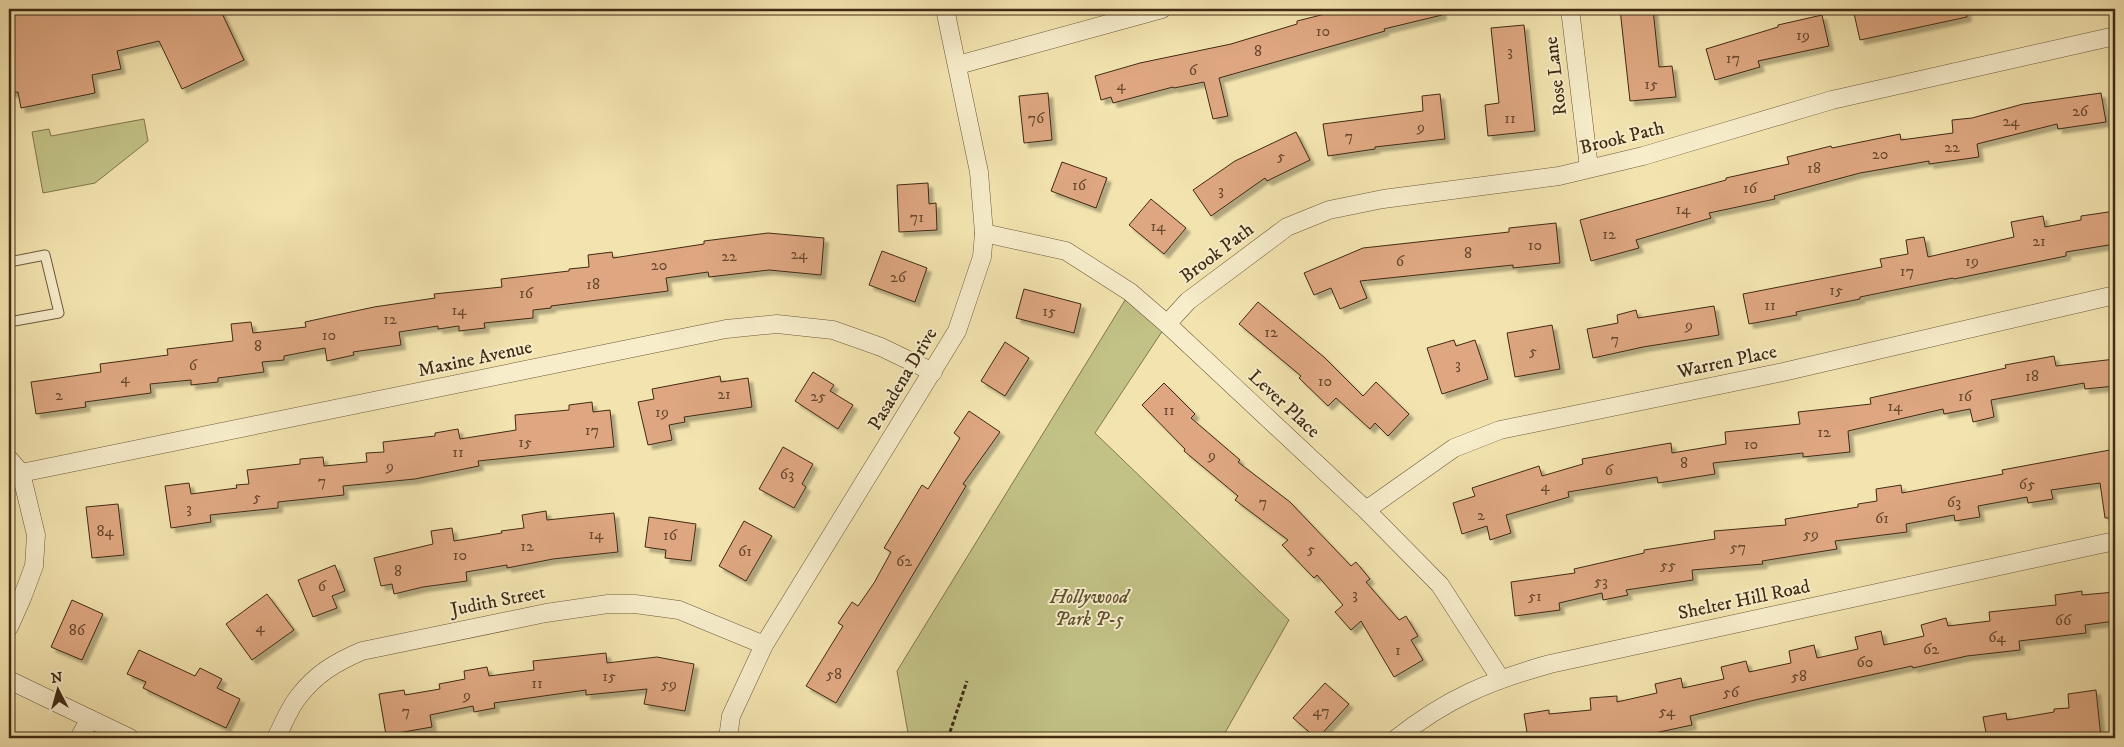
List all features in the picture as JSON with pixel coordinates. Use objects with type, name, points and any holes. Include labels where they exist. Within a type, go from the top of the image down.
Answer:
[{"type":"street","name":"Pasadena Drive","points":[[728,738],[731,716],[764,645],[957,332],[982,257],[984,233],[979,172],[945,9]]},
{"type":"street","points":[[958,65],[1162,9]]},
{"type":"street","name":"Rose Lane","points":[[1570,9],[1590,168]]},
{"type":"street","name":"Brook Path","points":[[1167,324],[1188,301],[1287,227],[1329,210],[1383,199],[1558,176],[1643,156],[1832,100],[2115,36]]},
{"type":"street","name":"Lever Place","points":[[984,233],[1066,251],[1130,292],[1167,324],[1366,510],[1440,585],[1500,678]]},
{"type":"street","name":"Warren Place","points":[[1366,510],[1454,448],[1500,430],[1783,372],[2115,295]]},
{"type":"street","name":"Maxine Avenue","points":[[21,473],[726,329],[777,324],[833,330],[881,347],[933,372]]},
{"type":"street","points":[[9,458],[21,473],[36,534],[34,566],[9,627]]},
{"type":"street","name":"Shelter Hill Road","points":[[1397,738],[1422,718],[1457,697],[1500,678],[1550,664],[2115,541]]},
{"type":"street","name":"Judith Street","points":[[276,738],[298,697],[325,670],[336,662],[362,651],[546,613],[608,604],[644,605],[679,610],[764,645]]},
{"type":"street","points":[[9,680],[130,738]]},
{"type":"street","points":[[79,738],[90,720]]},
{"type":"lane","points":[[9,262],[45,255],[59,313],[9,322]]},
{"type":"path","points":[[948,738],[967,681]]},
{"type":"green space","points":[[144,119],[148,141],[95,183],[43,193],[32,132],[49,129],[51,136]]},
{"type":"green space","name":"Hollywood Park P-5","points":[[1130,292],[1167,324],[1095,433],[1289,620],[1222,738],[907,738],[908,733],[897,671]]},
{"type":"building","points":[[9,9],[220,9],[244,60],[182,89],[159,41],[117,51],[121,69],[92,75],[95,93],[21,108],[18,92],[9,93]]},
{"type":"building","points":[[1345,9],[1441,9],[1442,15],[1384,29],[1385,31],[1219,78],[1228,116],[1213,119],[1204,82],[1173,87],[1113,103],[1111,97],[1101,100],[1095,76],[1140,63],[1231,44],[1297,24],[1297,21]]},
{"type":"building","points":[[1620,9],[1653,9],[1659,67],[1672,66],[1676,97],[1630,101]]},
{"type":"building","points":[[1853,9],[1966,9],[1967,17],[1860,40]]},
{"type":"building","points":[[1822,15],[1829,46],[1758,61],[1760,67],[1715,80],[1706,49],[1778,27],[1778,25]]},
{"type":"building","points":[[1524,25],[1535,131],[1488,136],[1485,105],[1499,103],[1491,28]]},
{"type":"building","points":[[1048,93],[1052,140],[1024,143],[1019,96]]},
{"type":"building","points":[[2101,93],[2106,122],[2058,129],[2057,124],[1977,144],[1979,157],[1929,164],[1929,161],[1860,173],[1774,196],[1775,199],[1709,213],[1711,218],[1636,240],[1639,248],[1591,261],[1580,220],[1726,180],[1726,178],[1789,164],[1787,157],[1831,146],[1832,148],[1900,134],[1901,140],[1953,133],[1952,120],[1972,118],[2023,104]]},
{"type":"building","points":[[1440,94],[1445,139],[1375,147],[1375,149],[1328,156],[1323,124],[1423,111],[1422,96]]},
{"type":"building","points":[[1296,132],[1310,160],[1267,181],[1265,178],[1211,216],[1193,190],[1235,161]]},
{"type":"building","points":[[1062,162],[1107,178],[1096,208],[1051,191]]},
{"type":"building","points":[[928,183],[929,204],[936,203],[937,230],[899,232],[897,185]]},
{"type":"building","points":[[1151,199],[1186,228],[1164,254],[1129,225]]},
{"type":"building","points":[[2115,211],[2115,244],[2066,252],[2066,256],[1860,297],[1860,299],[1796,312],[1797,315],[1749,324],[1743,294],[1882,267],[1880,259],[1908,254],[1906,240],[1924,237],[1928,257],[2014,237],[2011,222],[2043,216],[2045,227],[2081,220],[2081,216]]},
{"type":"building","points":[[1556,223],[1560,263],[1513,268],[1513,265],[1360,281],[1367,298],[1340,309],[1331,288],[1314,295],[1304,273],[1363,248],[1509,232],[1509,228]]},
{"type":"building","points":[[768,233],[824,238],[821,275],[769,270],[709,277],[708,272],[666,278],[668,291],[551,306],[551,308],[533,310],[533,318],[484,323],[485,328],[459,331],[459,326],[438,329],[438,326],[399,332],[401,345],[353,352],[354,355],[327,361],[325,348],[284,356],[284,360],[262,362],[264,372],[218,378],[218,382],[191,385],[191,380],[150,384],[151,393],[85,402],[86,407],[36,414],[31,382],[101,372],[100,364],[168,355],[167,349],[233,341],[231,324],[251,322],[253,333],[306,327],[305,322],[374,307],[435,298],[434,294],[502,287],[501,279],[589,267],[588,255],[612,252],[613,258],[704,244],[704,241]]},
{"type":"building","points":[[882,251],[927,268],[915,302],[869,285]]},
{"type":"building","points":[[1024,289],[1081,304],[1074,333],[1016,318]]},
{"type":"building","points":[[1258,302],[1325,358],[1363,396],[1376,382],[1409,414],[1388,436],[1375,423],[1370,429],[1336,398],[1328,406],[1299,378],[1301,376],[1239,324]]},
{"type":"building","points":[[1714,306],[1719,335],[1643,347],[1593,358],[1587,329],[1618,323],[1617,315],[1636,310],[1638,318]]},
{"type":"building","points":[[1552,325],[1560,369],[1515,377],[1507,333]]},
{"type":"building","points":[[1454,340],[1456,346],[1475,340],[1488,379],[1442,394],[1427,348]]},
{"type":"building","points":[[1005,342],[1029,358],[1005,396],[981,381]]},
{"type":"building","points":[[2054,356],[2056,366],[2115,359],[2115,386],[2085,389],[2084,383],[1991,400],[1994,417],[1973,422],[1970,409],[1944,414],[1943,409],[1848,431],[1850,452],[1803,457],[1803,453],[1713,463],[1715,474],[1658,483],[1657,477],[1568,492],[1569,497],[1506,515],[1511,533],[1490,540],[1487,526],[1462,534],[1453,503],[1475,496],[1472,488],[1539,466],[1542,476],[1583,464],[1582,459],[1653,446],[1671,443],[1672,453],[1726,444],[1725,432],[1800,424],[1798,412],[1871,404],[1870,398],[2006,368],[2005,365]]},
{"type":"building","points":[[813,372],[834,385],[830,391],[853,405],[838,429],[795,401]]},
{"type":"building","points":[[720,376],[721,382],[748,378],[752,407],[684,417],[685,422],[669,425],[672,440],[648,445],[638,402],[654,399],[652,389]]},
{"type":"building","points":[[1164,383],[1195,414],[1191,418],[1240,460],[1238,462],[1290,502],[1351,566],[1356,562],[1370,579],[1366,582],[1399,620],[1406,616],[1418,636],[1411,640],[1423,660],[1394,677],[1361,621],[1351,630],[1335,612],[1343,605],[1317,575],[1314,578],[1282,545],[1288,540],[1235,500],[1238,496],[1184,451],[1185,449],[1142,405]]},
{"type":"building","points":[[592,402],[593,412],[610,410],[614,447],[478,461],[479,466],[415,479],[343,486],[344,495],[278,502],[278,508],[210,515],[211,522],[171,528],[165,486],[189,483],[191,494],[237,488],[236,485],[249,484],[247,470],[300,464],[300,459],[323,457],[324,466],[367,462],[366,453],[384,452],[383,442],[435,436],[435,433],[458,429],[460,439],[516,430],[515,415],[569,410],[569,405]]},
{"type":"building","points":[[969,411],[1000,432],[963,484],[966,486],[836,703],[806,686],[843,626],[838,623],[852,602],[858,606],[874,583],[891,552],[884,548],[922,485],[928,489],[960,438],[954,433]]},
{"type":"building","points":[[783,447],[813,464],[802,484],[806,487],[794,508],[759,489]]},
{"type":"building","points":[[2115,449],[2115,518],[2105,518],[2100,483],[2051,490],[2053,499],[2028,503],[2027,497],[1978,506],[1980,517],[1955,521],[1954,515],[1906,524],[1907,532],[1835,541],[1837,549],[1762,561],[1763,564],[1692,570],[1693,580],[1626,590],[1628,595],[1603,600],[1602,593],[1559,603],[1560,610],[1515,616],[1511,582],[1575,573],[1574,569],[1644,553],[1644,550],[1715,539],[1714,531],[1786,525],[1785,519],[1858,507],[1858,504],[1877,501],[1876,489],[1901,485],[1902,493],[2003,474],[2002,470]]},
{"type":"building","points":[[118,504],[124,555],[92,558],[86,507]]},
{"type":"building","points":[[546,511],[547,520],[614,513],[618,552],[553,559],[507,568],[507,565],[466,572],[467,581],[423,587],[394,594],[392,584],[381,586],[374,558],[433,544],[431,531],[452,528],[454,541],[502,533],[501,531],[524,528],[522,515]]},
{"type":"building","points":[[649,517],[696,524],[691,561],[665,558],[666,550],[645,547]]},
{"type":"building","points":[[744,521],[772,536],[746,581],[719,566]]},
{"type":"building","points":[[335,565],[345,591],[332,596],[337,608],[313,617],[298,580]]},
{"type":"building","points":[[2082,591],[2082,595],[2115,592],[2115,621],[2085,625],[2086,633],[2019,641],[2020,650],[1967,656],[1913,668],[1912,666],[1755,700],[1690,716],[1692,725],[1650,734],[1604,738],[1528,738],[1524,714],[1549,710],[1549,714],[1591,710],[1590,698],[1617,696],[1617,702],[1657,693],[1655,684],[1681,678],[1683,688],[1724,679],[1721,667],[1746,661],[1749,672],[1791,663],[1789,651],[1814,645],[1817,658],[1858,649],[1855,637],[1881,631],[1884,645],[1924,636],[1921,625],[1946,618],[1948,626],[1990,621],[1989,612],[2056,605],[2055,595]]},
{"type":"building","points":[[267,594],[294,630],[252,660],[226,624]]},
{"type":"building","points":[[72,600],[103,614],[82,660],[51,647]]},
{"type":"building","points":[[139,650],[195,676],[200,668],[222,679],[217,688],[240,699],[226,728],[143,688],[146,682],[127,674]]},
{"type":"building","points":[[606,653],[607,663],[657,657],[694,664],[685,711],[644,704],[647,689],[586,695],[586,690],[494,703],[495,708],[474,712],[473,706],[430,715],[432,727],[386,735],[379,694],[404,690],[405,695],[440,689],[439,684],[465,679],[464,671],[487,667],[489,676],[534,670],[533,661]]},
{"type":"building","points":[[1325,683],[1349,704],[1316,738],[1293,718]]},
{"type":"building","points":[[2096,690],[2101,738],[1987,738],[1983,717],[2006,713],[2007,720],[2054,712],[2054,709],[2069,708],[2068,694]]}]
